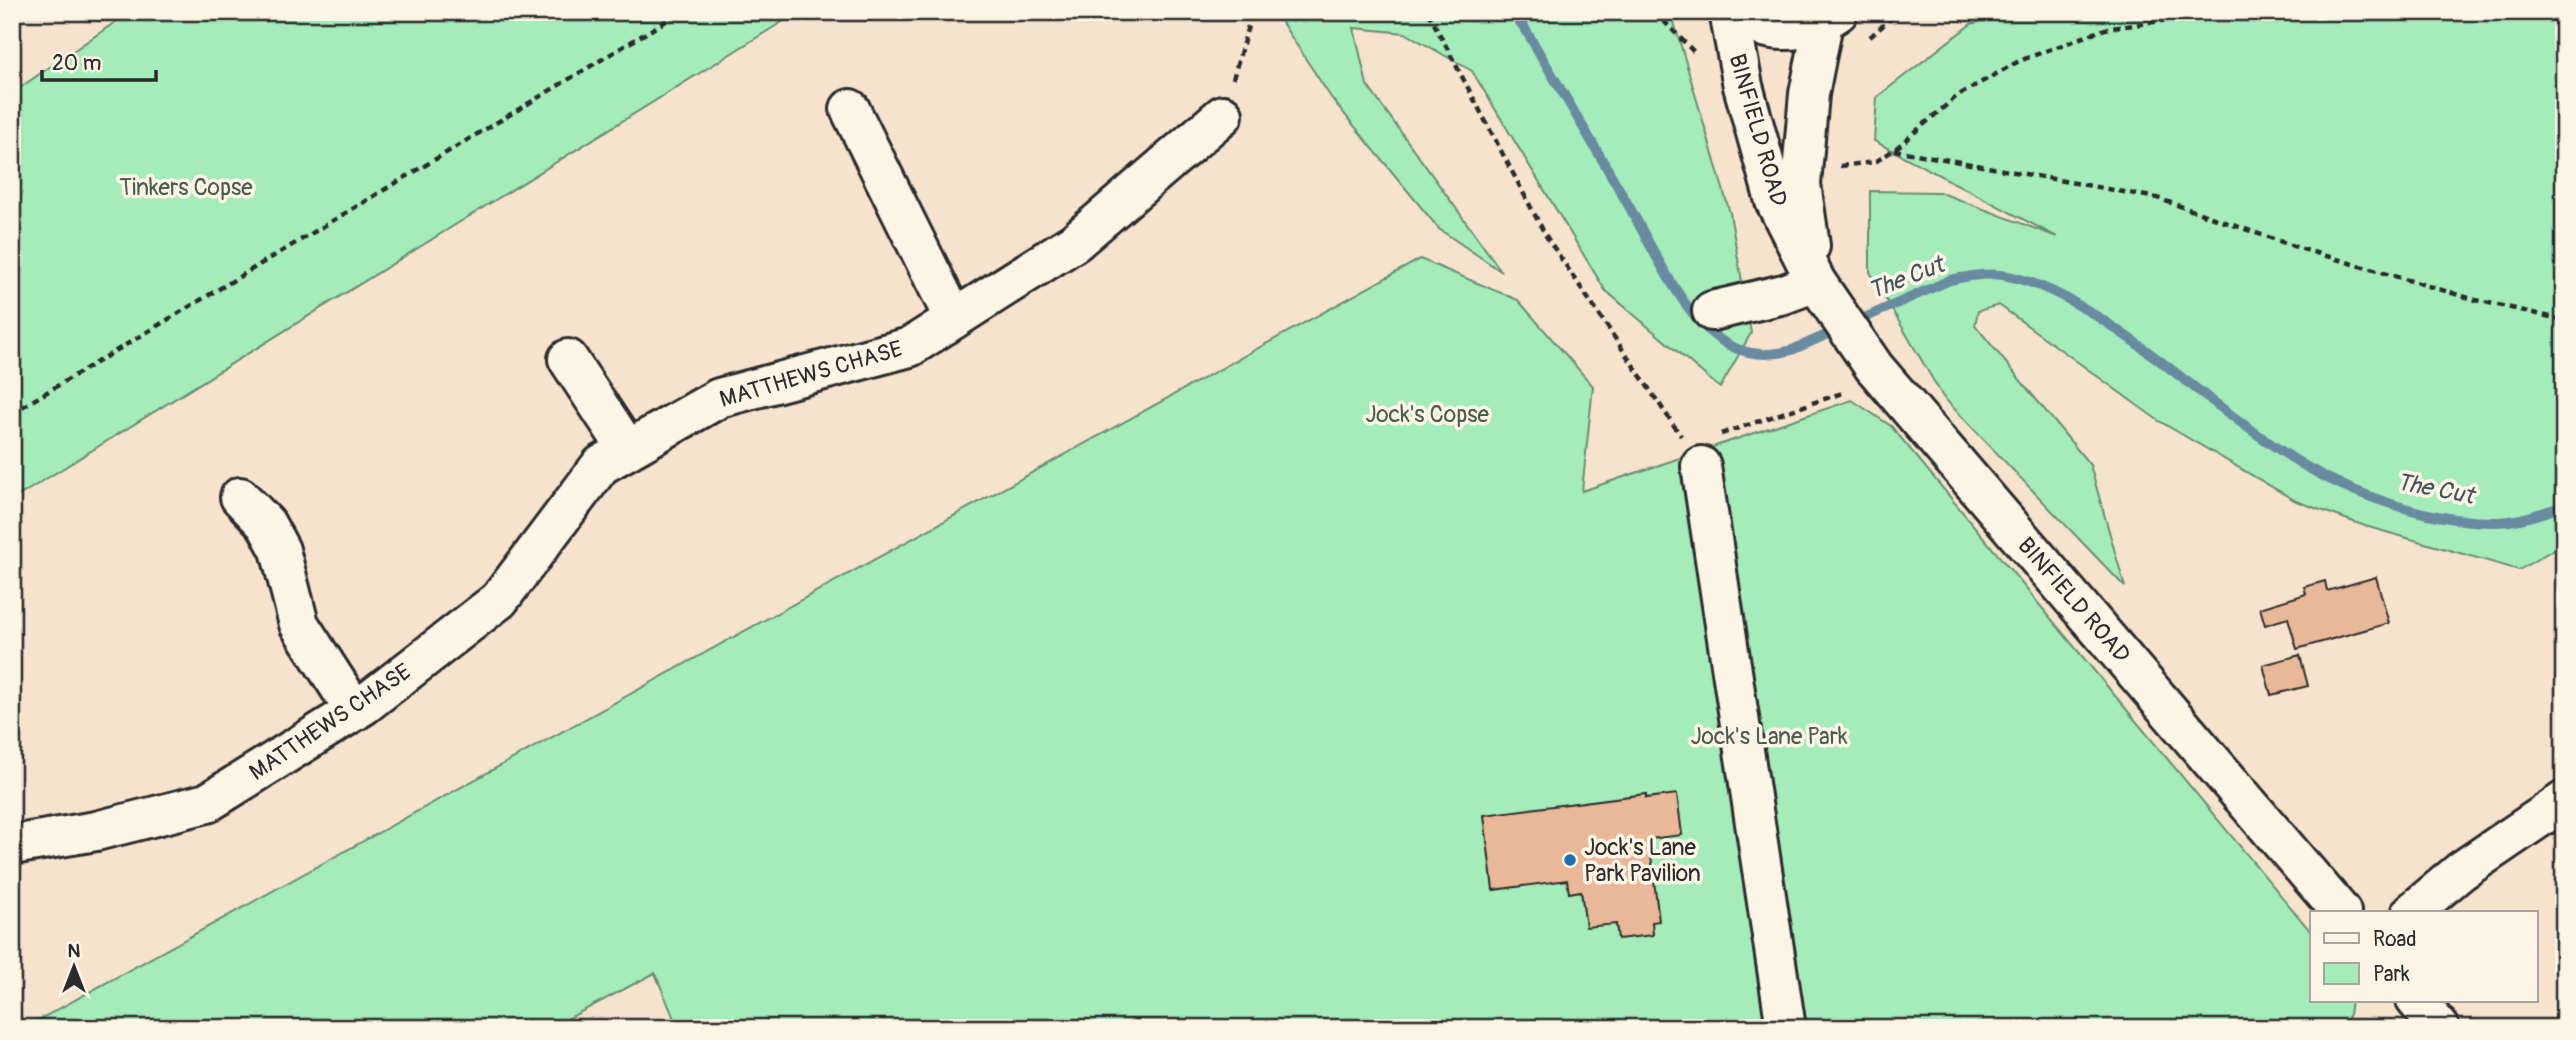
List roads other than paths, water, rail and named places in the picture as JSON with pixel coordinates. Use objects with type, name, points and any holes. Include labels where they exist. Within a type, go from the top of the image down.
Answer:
[{"type":"street","points":[[1730,12],[1749,24],[1773,30],[1799,30],[1830,18]]},
{"type":"street","name":"BINFIELD ROAD","points":[[1730,12],[1743,86],[1775,201],[1816,282],[1877,371],[2134,652],[2340,911]]},
{"type":"street","name":"BINFIELD ROAD","points":[[1816,282],[1801,184],[1809,94],[1830,18]]},
{"type":"street","points":[[850,109],[954,319]]},
{"type":"street","name":"MATTHEWS CHASE","points":[[12,845],[96,831],[208,803],[355,711],[499,600],[601,465],[719,398],[910,347],[1075,242],[1223,115]]},
{"type":"street","points":[[1712,311],[1784,294],[1816,282]]},
{"type":"street","points":[[568,359],[628,450]]},
{"type":"street","points":[[1701,466],[1787,1028]]},
{"type":"street","points":[[240,497],[266,524],[280,550],[299,624],[355,711]]},
{"type":"street","points":[[2414,911],[2461,871],[2562,804]]},
{"type":"street","points":[[2418,1002],[2440,1028]]},
{"type":"waterway","name":"The Cut","points":[[1511,12],[1524,27],[1685,304],[1709,331],[1728,345],[1759,354],[1781,353],[1950,280],[1986,274],[2008,276],[2047,289],[2085,309],[2139,345],[2283,452],[2356,491],[2411,510],[2492,522],[2510,521],[2564,506]]},
{"type":"place","name":"Jock's Lane Park Pavilion","points":[[1570,860]]},
{"type":"park label","name":"Tinkers Copse","points":[[186,187]]},
{"type":"park label","name":"Jock's Copse","points":[[1427,414]]},
{"type":"park label","name":"Jock's Lane Park","points":[[1769,736]]}]
